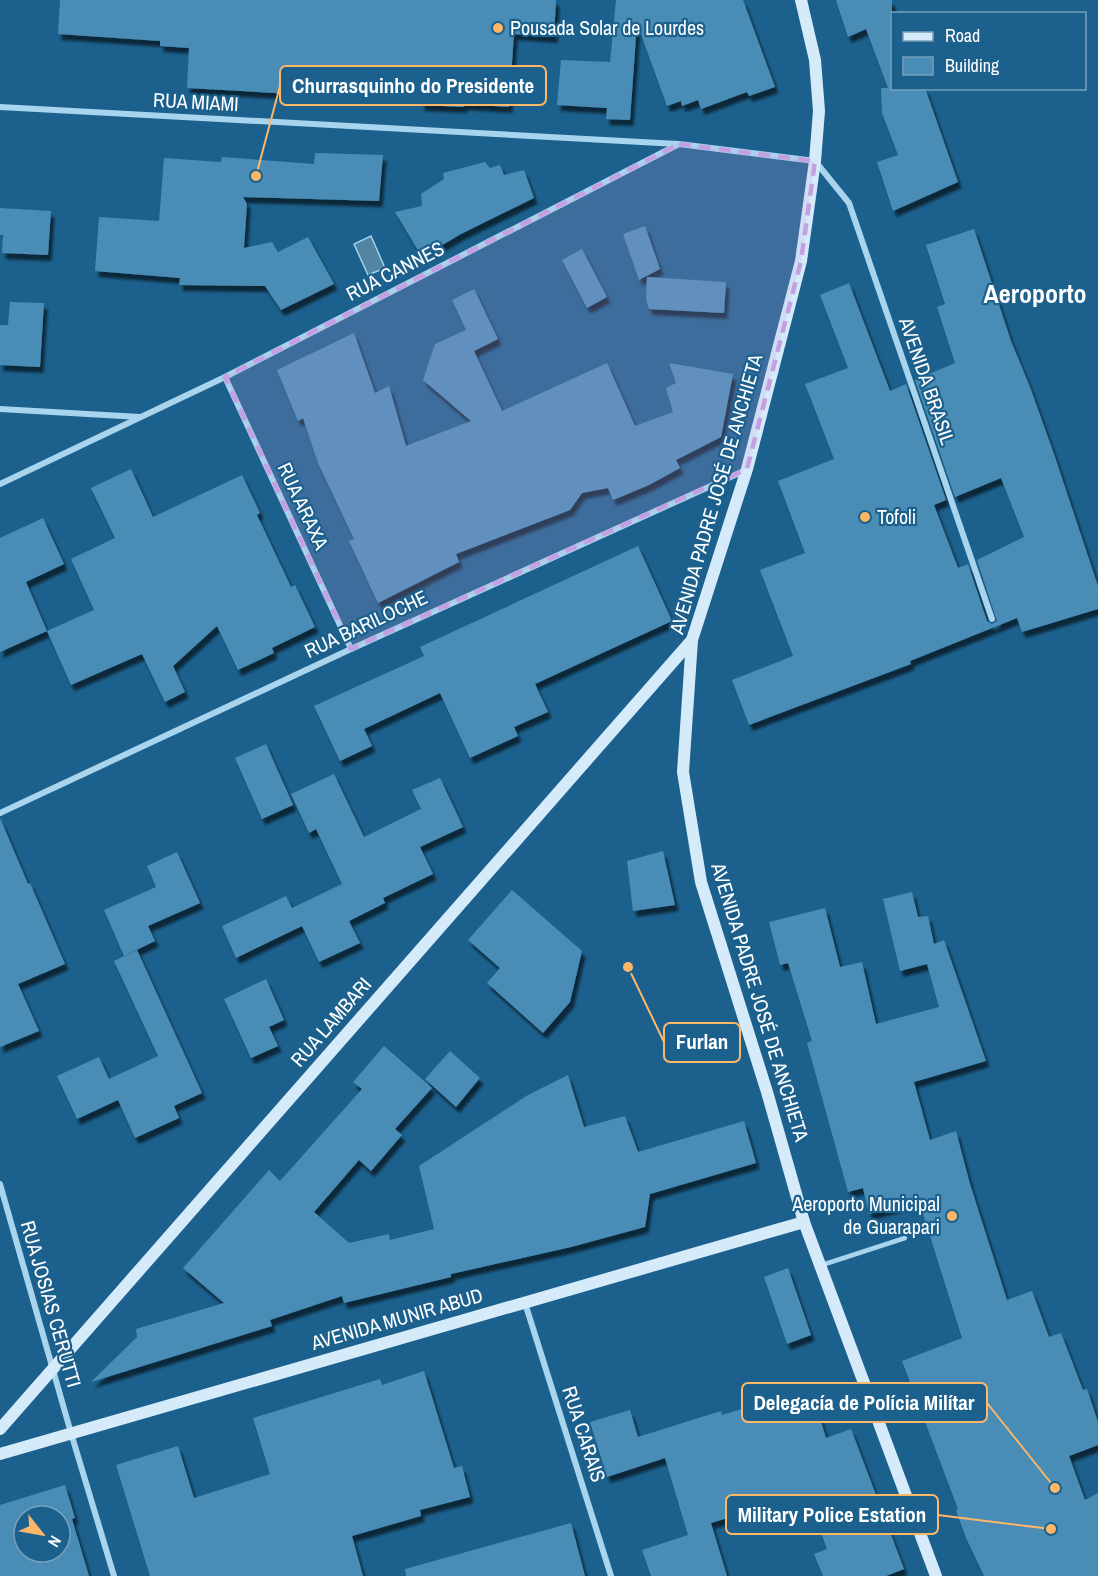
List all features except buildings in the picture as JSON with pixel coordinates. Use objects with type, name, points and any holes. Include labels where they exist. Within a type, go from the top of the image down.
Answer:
[{"type":"street","name":"AVENIDA PADRE JOSÉ DE ANCHIETA","points":[[801,0],[814,60],[819,111],[815,161],[801,261],[747,469],[692,640],[683,772],[701,882],[767,1092],[804,1222],[936,1576]]},
{"type":"street","name":"RUA MIAMI","points":[[0,107],[679,144]]},
{"type":"street","points":[[679,144],[815,161]]},
{"type":"street","name":"RUA CANNES","points":[[0,484],[225,377],[679,144]]},
{"type":"street","name":"AVENIDA BRASIL","points":[[815,161],[849,203],[992,619]]},
{"type":"street","name":"RUA ARAXA","points":[[225,377],[351,649]]},
{"type":"street","points":[[0,409],[141,417]]},
{"type":"street","name":"RUA BARILOCHE","points":[[0,813],[351,649],[747,469]]},
{"type":"street","name":"RUA LAMBARI","points":[[0,1429],[692,640]]},
{"type":"street","name":"RUA JOSIAS CERUTTI","points":[[0,1184],[114,1576]]},
{"type":"street","name":"AVENIDA MUNIR ABUD","points":[[0,1454],[804,1222]]},
{"type":"street","name":"RUA CARAIS","points":[[525,1302],[611,1576]]},
{"type":"lane","points":[[820,1265],[905,1238]]},
{"type":"highlighted area","points":[[679,144],[815,161],[801,261],[747,469],[351,649],[225,377]]},
{"type":"water","points":[[371,236],[385,268],[368,275],[354,244]]},
{"type":"place","name":"Pousada Solar de Lourdes","points":[[498,28]]},
{"type":"place","name":"Churrasquinho do Presidente","points":[[256,176]]},
{"type":"place","name":"Tofoli","points":[[865,517]]},
{"type":"place","name":"Furlan","points":[[628,967]]},
{"type":"place","name":"Aeroporto Municipal de Guarapari","points":[[952,1216]]},
{"type":"place","name":"Delegacía de Polícia Milítar","points":[[1055,1488]]},
{"type":"place","name":"Military Police Estation","points":[[1051,1529]]},
{"type":"district","name":"Aeroporto","points":[[1035,294]]}]
